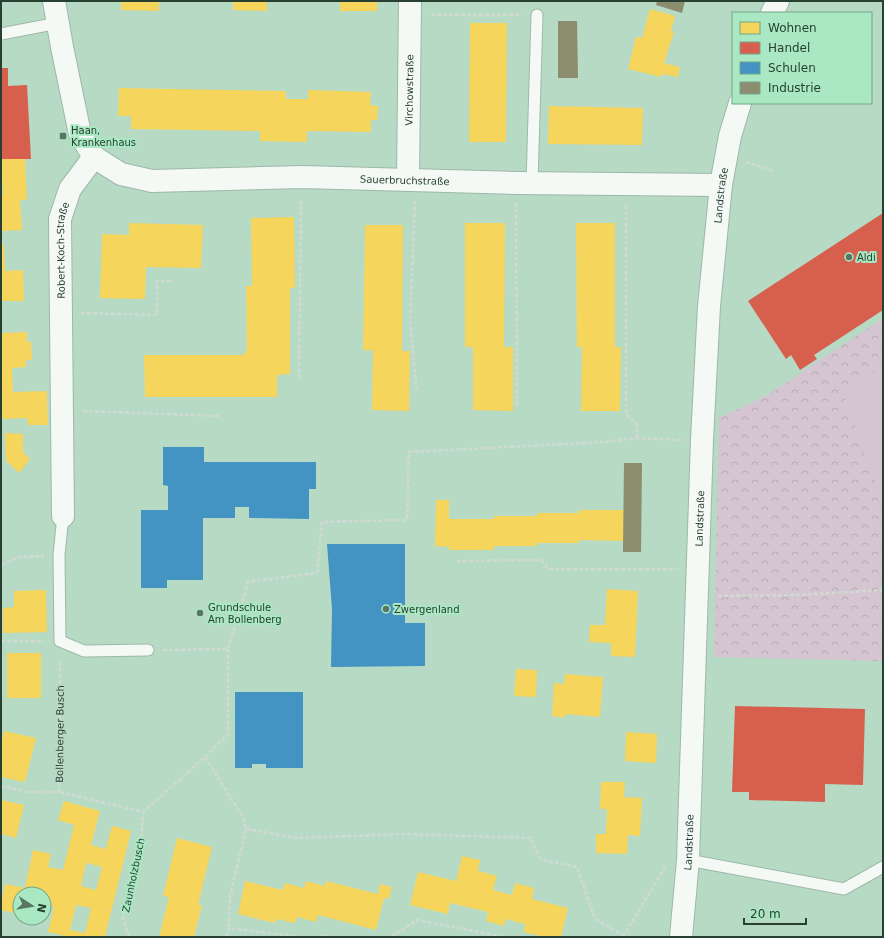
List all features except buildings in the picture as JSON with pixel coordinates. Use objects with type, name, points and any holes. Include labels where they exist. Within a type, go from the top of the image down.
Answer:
[{"type":"street","points":[[54,1],[80,134],[94,157]]},
{"type":"street","points":[[772,12],[778,1]]},
{"type":"street","name":"Virchowstraße","points":[[410,8],[412,180]]},
{"type":"street","name":"Landstraße","points":[[681,937],[688,860],[697,569],[709,306],[721,185],[727,150],[740,104]]},
{"type":"street","name":"Sauerbruchstraße","points":[[94,157],[121,174],[152,181],[302,178],[524,183],[721,185]]},
{"type":"street","name":"Robert-Koch-Straße","points":[[63,516],[60,219],[70,189],[94,157]]},
{"type":"lane","points":[[524,183],[537,15]]},
{"type":"lane","points":[[1,34],[58,23]]},
{"type":"lane","points":[[63,516],[59,555],[60,641],[84,651],[148,650]]},
{"type":"lane","points":[[688,860],[844,889],[883,867]]},
{"type":"path","points":[[410,8],[537,15]]},
{"type":"path","points":[[746,162],[774,170]]},
{"type":"path","points":[[299,378],[302,178]]},
{"type":"path","points":[[412,180],[410,323],[417,392]]},
{"type":"path","points":[[517,407],[524,183]]},
{"type":"path","points":[[626,184],[626,414],[637,424],[637,438]]},
{"type":"path","points":[[61,312],[157,315],[157,281],[172,281]]},
{"type":"path","points":[[62,410],[220,416]]},
{"type":"path","points":[[60,792],[143,812],[206,757],[228,734],[228,648],[248,582],[317,573],[322,522],[407,520],[408,452],[596,442],[637,438],[702,440]]},
{"type":"path","points":[[1,565],[19,557],[59,555]]},
{"type":"path","points":[[457,561],[541,560],[549,569],[697,569]]},
{"type":"path","points":[[697,596],[796,595],[883,590]]},
{"type":"path","points":[[1,641],[60,641]]},
{"type":"path","name":"Bollenberger Busch","points":[[1,786],[28,792],[60,792],[60,641]]},
{"type":"path","points":[[148,650],[228,648]]},
{"type":"path","points":[[206,757],[244,819],[246,829],[230,896],[229,928],[227,937]]},
{"type":"path","name":"Zaunholzbusch","points":[[129,937],[123,918],[141,841],[143,812]]},
{"type":"path","points":[[246,829],[298,838],[403,834],[531,838],[540,859],[577,867],[595,919],[623,936],[666,865]]},
{"type":"path","points":[[391,937],[417,920],[505,937]]},
{"type":"path","points":[[229,928],[300,937]]},
{"type":"path","points":[[318,937],[332,937]]},
{"type":"green space","points":[[883,318],[883,366],[844,394],[883,503],[883,661],[714,657],[719,418],[769,394]]},
{"type":"green space","points":[[883,366],[883,503],[843,394]]},
{"type":"place","name":"Haan, Krankenhaus","points":[[63,136]]},
{"type":"place","name":"Aldi","points":[[849,257]]},
{"type":"place","name":"Zwergenland","points":[[386,609]]},
{"type":"place","name":"Grundschule Am Bollenberg","points":[[200,613]]}]
